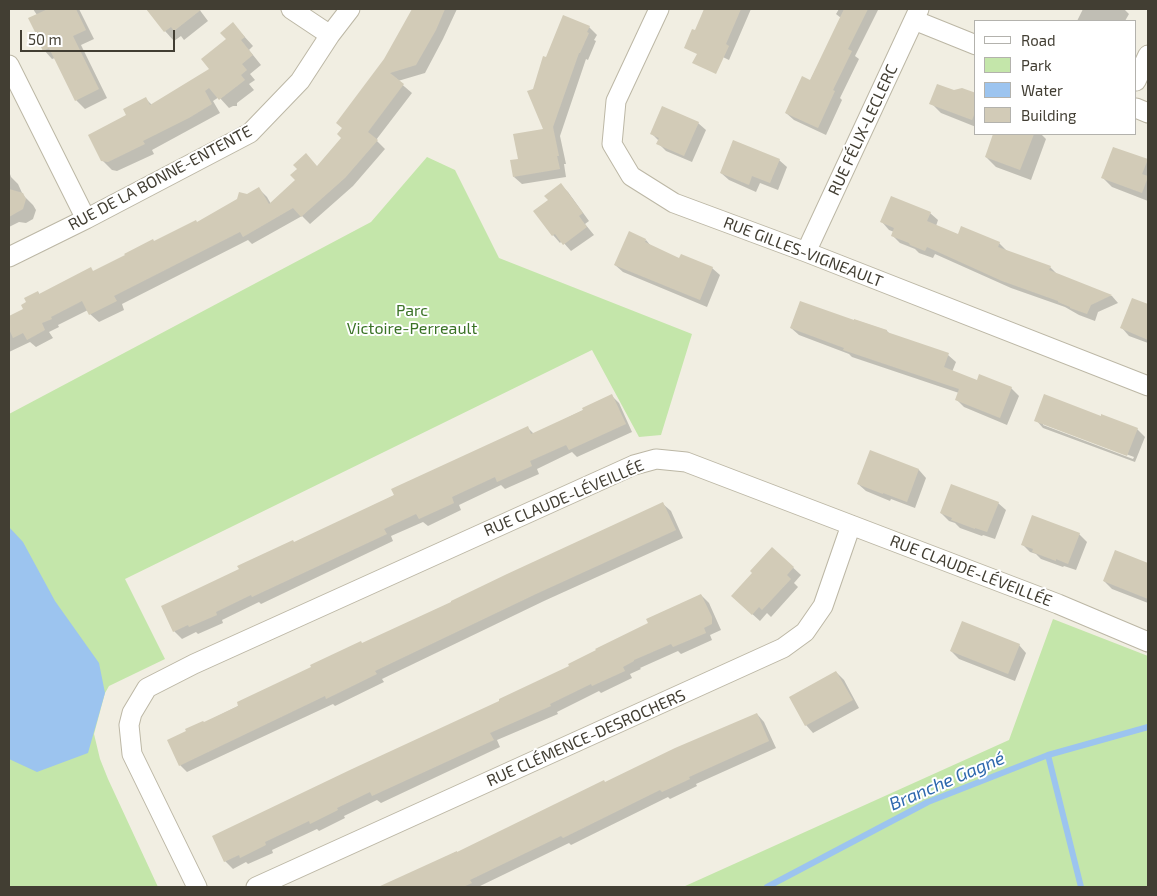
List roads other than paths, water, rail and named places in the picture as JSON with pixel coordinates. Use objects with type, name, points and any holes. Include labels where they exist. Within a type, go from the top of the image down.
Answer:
[{"type":"street","points":[[291,9],[330,35]]},
{"type":"street","name":"RUE DE LA BONNE-ENTENTE","points":[[9,258],[250,133],[300,81],[330,35],[350,9]]},
{"type":"street","name":"RUE GILLES-VIGNEAULT","points":[[659,9],[616,101],[612,144],[631,176],[674,204],[806,252],[1148,386]]},
{"type":"street","points":[[916,15],[974,44]]},
{"type":"street","name":"RUE FÉLIX-LECLERC","points":[[806,252],[916,15]]},
{"type":"street","points":[[1137,79],[1148,55]]},
{"type":"street","points":[[9,65],[86,219]]},
{"type":"street","name":"RUE CLAUDE-LÉVEILLÉE","points":[[197,887],[132,754],[129,725],[132,713],[147,688],[194,664],[634,465],[656,459],[686,462],[1058,604],[1148,642]]},
{"type":"street","name":"RUE CLÉMENCE-DESROCHERS","points":[[256,887],[784,648],[805,632],[823,606],[851,525]]},
{"type":"water","points":[[9,527],[23,542],[55,601],[99,663],[105,693],[88,753],[37,772],[9,759]]},
{"type":"waterway","name":"Branche Gagné","points":[[767,887],[928,802],[1048,755],[1148,727]]},
{"type":"waterway","points":[[1048,755],[1081,887]]},
{"type":"park label","name":"Parc Victoire-Perreault","points":[[412,320]]}]
